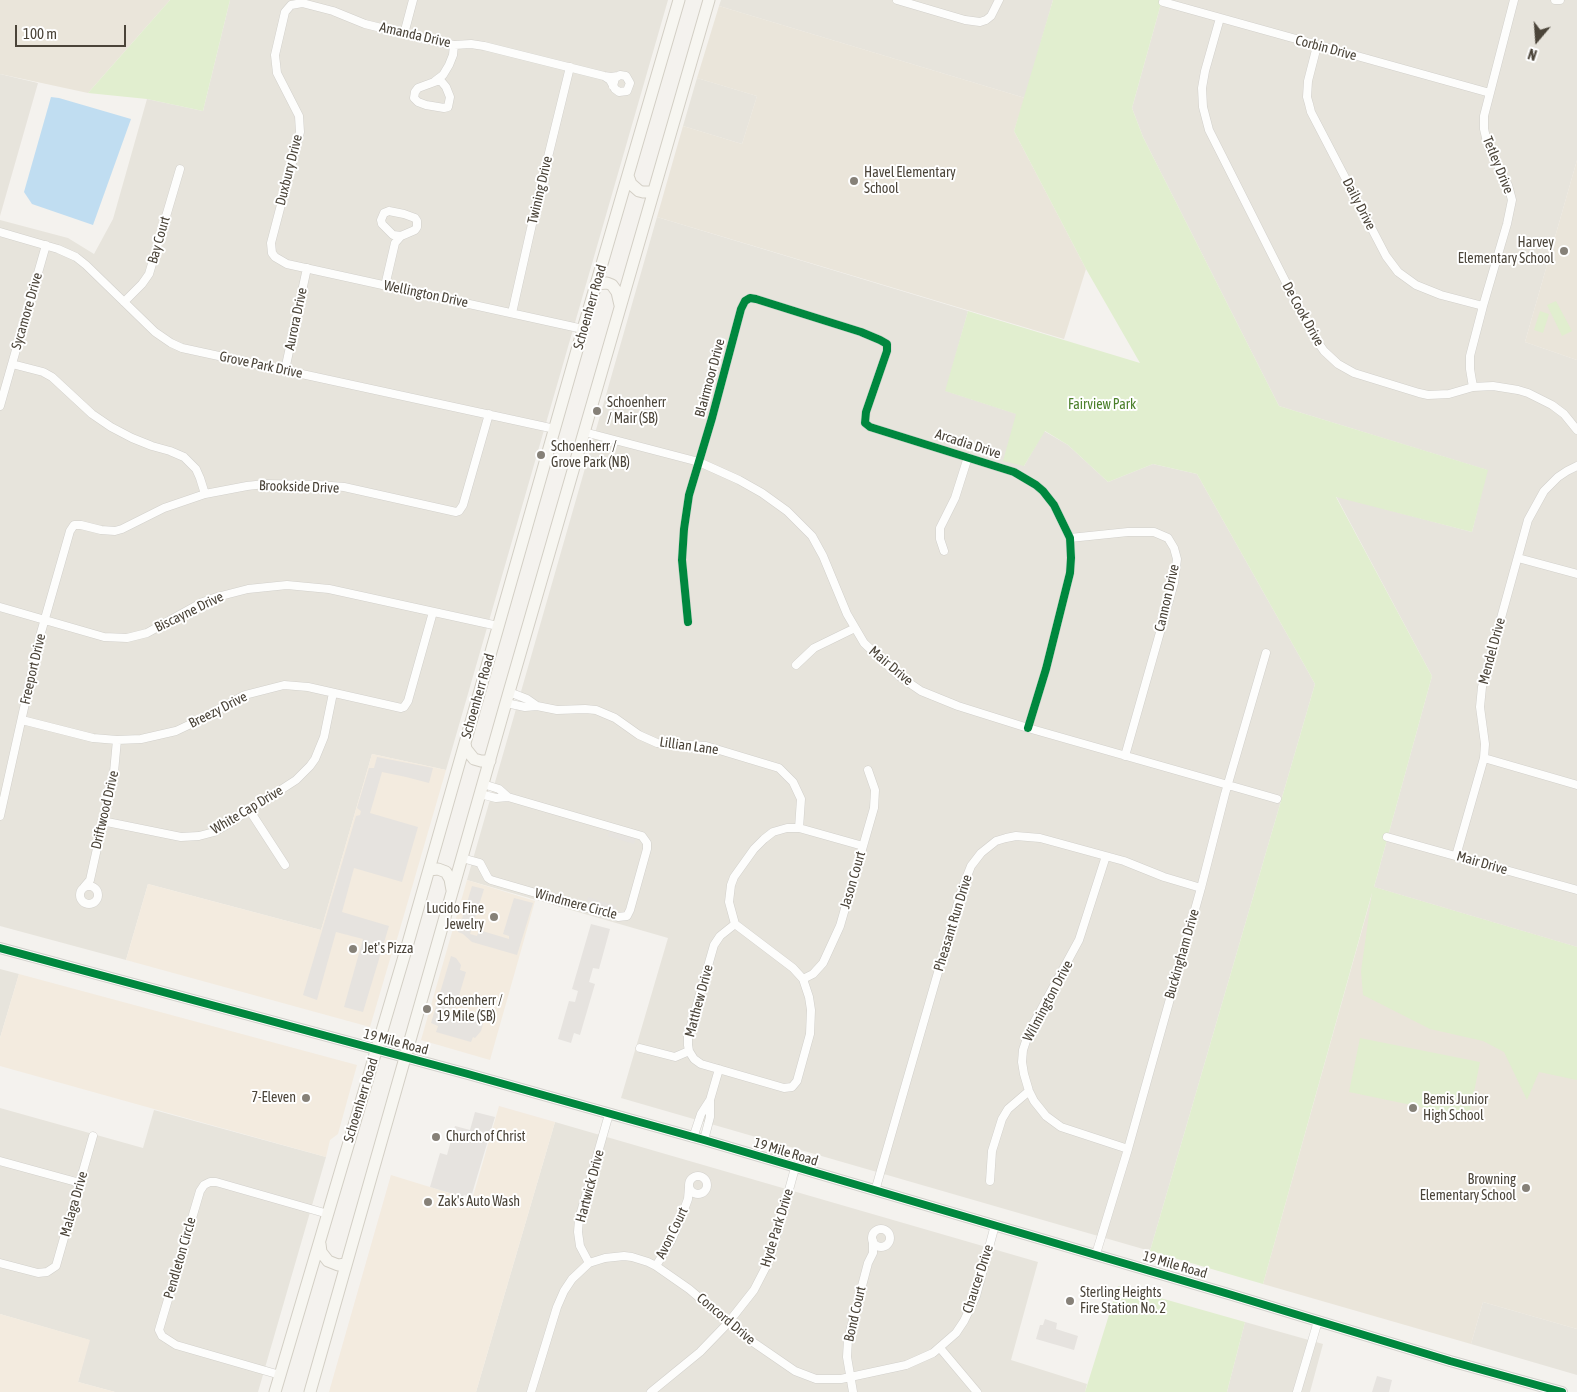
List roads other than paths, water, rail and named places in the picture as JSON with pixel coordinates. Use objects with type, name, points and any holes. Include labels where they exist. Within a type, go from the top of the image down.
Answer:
[{"type":"main road","name":"Schoenherr Road","points":[[275,1392],[377,1049],[679,0]]},
{"type":"main road","name":"Schoenherr Road","points":[[310,1392],[452,890],[709,0]]},
{"type":"main road","points":[[628,176],[631,184],[639,191],[653,192]]},
{"type":"main road","points":[[596,284],[607,283],[614,288],[619,297],[620,307]]},
{"type":"main road","points":[[465,743],[466,750],[474,759],[490,761]]},
{"type":"main road","points":[[428,870],[438,869],[446,872],[450,879],[452,890]]},
{"type":"main road","points":[[320,1244],[321,1252],[328,1262],[338,1265],[346,1264]]},
{"type":"street","points":[[404,34],[413,0]]},
{"type":"street","points":[[897,0],[973,21],[986,20],[995,12],[999,0]]},
{"type":"street","name":"Tetley Drive","points":[[1473,388],[1470,356],[1512,200],[1508,185],[1486,138],[1484,116],[1514,0]]},
{"type":"street","name":"Corbin Drive","points":[[1163,2],[1490,93]]},
{"type":"street","name":"Amanda Drive","points":[[291,5],[308,4],[365,24],[404,34],[454,45],[471,44],[484,46],[604,76],[618,76]]},
{"type":"street","name":"Duxbury Drive","points":[[272,253],[272,238],[300,132],[299,116],[277,73],[275,64],[281,24],[285,12],[291,5]]},
{"type":"street","name":"De Cook Drive","points":[[1220,18],[1202,88],[1203,107],[1209,130],[1317,343],[1331,358],[1346,369],[1409,391],[1438,395],[1473,388],[1501,386],[1528,393],[1552,405],[1564,414],[1577,430]]},
{"type":"street","points":[[443,75],[450,97],[448,107],[426,105],[414,98],[416,90],[434,82],[443,75],[451,60],[454,45]]},
{"type":"street","name":"Daily Drive","points":[[1317,46],[1308,81],[1308,104],[1386,256],[1398,272],[1416,285],[1440,295],[1483,306]]},
{"type":"street","name":"Twining Drive","points":[[512,313],[570,67]]},
{"type":"street","points":[[604,76],[610,80],[614,86],[619,92],[625,92],[629,88],[630,83],[628,78],[623,75],[618,76],[614,80],[614,86]]},
{"type":"street","points":[[434,82],[441,82],[446,87]]},
{"type":"street","name":"Bay Court","points":[[124,302],[149,274],[180,169]]},
{"type":"street","points":[[385,286],[395,243],[401,236],[415,230],[417,224],[415,218],[396,212],[386,212],[382,215],[382,224],[396,236],[401,236]]},
{"type":"street","name":"Grove Park Drive","points":[[0,232],[46,245],[76,257],[155,332],[171,343],[192,350],[555,429]]},
{"type":"street","points":[[391,232],[395,243]]},
{"type":"street","name":"Sycamore Drive","points":[[0,406],[46,245]]},
{"type":"street","name":"Wellington Drive","points":[[272,253],[280,261],[306,268],[583,329]]},
{"type":"street","name":"Aurora Drive","points":[[285,370],[306,268]]},
{"type":"street","name":"Arcadia Drive","points":[[746,301],[750,298],[756,299],[880,340],[887,344],[887,351],[866,412],[865,423],[870,427],[1014,472],[1036,485],[1054,505],[1070,538],[1071,558],[1068,586],[1028,728]]},
{"type":"street","name":"Blairmoor Drive","points":[[688,622],[682,560],[689,495],[741,309],[746,301]]},
{"type":"street","points":[[12,364],[43,372],[52,377],[92,414],[111,427],[132,438],[170,451],[184,458],[196,470],[205,494]]},
{"type":"street","name":"Brookside Drive","points":[[74,525],[108,531],[122,529],[164,508],[205,494],[265,484],[318,485],[344,488],[456,512],[464,505],[490,414]]},
{"type":"street","name":"Mair Drive","points":[[584,432],[699,462],[726,473],[762,493],[787,511],[812,536],[823,556],[847,614],[864,643],[886,665],[912,686],[958,706],[1028,728],[1277,800]]},
{"type":"street","points":[[944,551],[940,539],[940,528],[955,498],[968,457]]},
{"type":"street","name":"Mendel Drive","points":[[1456,856],[1484,758],[1485,744],[1481,716],[1482,687],[1528,520],[1540,495],[1558,477],[1577,466]]},
{"type":"street","name":"Freeport Drive","points":[[0,816],[45,620],[70,531],[74,525]]},
{"type":"street","name":"Cannon Drive","points":[[1070,538],[1128,532],[1154,532],[1168,538],[1174,548],[1177,559],[1174,583],[1125,756]]},
{"type":"street","points":[[1518,558],[1577,574]]},
{"type":"street","name":"Biscayne Drive","points":[[0,607],[104,637],[127,638],[147,633],[217,597],[248,589],[287,585],[330,589],[498,626]]},
{"type":"street","name":"Breezy Drive","points":[[22,720],[86,737],[117,740],[141,739],[176,731],[231,701],[259,690],[284,685],[308,687],[396,707],[404,707],[408,700],[433,612]]},
{"type":"street","points":[[796,665],[814,648],[855,628]]},
{"type":"street","name":"Buckingham Drive","points":[[1096,1254],[1128,1149],[1266,653]]},
{"type":"street","name":"White Cap Drive","points":[[102,821],[181,837],[198,836],[214,832],[250,811],[296,780],[310,766],[324,737],[333,693]]},
{"type":"street","name":"Lillian Lane","points":[[508,697],[525,708],[538,706],[557,710],[596,710],[615,718],[639,735],[657,743],[706,746],[779,768],[793,782],[801,799],[799,828]]},
{"type":"street","name":"Driftwood Drive","points":[[84,887],[90,880],[116,762],[117,740]]},
{"type":"street","points":[[1484,758],[1577,785]]},
{"type":"street","name":"Jason Court","points":[[803,979],[819,968],[838,933],[875,800],[875,790],[868,770]]},
{"type":"street","name":"Windmere Circle","points":[[462,858],[480,863],[491,880],[618,917],[627,916],[630,910],[647,849],[647,843],[642,836],[508,797],[496,798],[482,789]]},
{"type":"street","points":[[250,811],[285,865]]},
{"type":"street","points":[[693,1138],[701,1114],[710,1100],[719,1070],[784,1088],[792,1087],[795,1084],[810,1034],[809,997],[803,979],[787,962],[735,924],[729,902],[729,893],[734,877],[764,839],[773,832],[787,828],[799,828],[863,846]]},
{"type":"street","name":"Pheasant Run Drive","points":[[875,1191],[962,889],[975,860],[987,847],[1016,836],[1040,838],[1106,856],[1201,888]]},
{"type":"street","name":"Mair Drive","points":[[1387,837],[1577,890]]},
{"type":"street","name":"Wilmington Drive","points":[[1106,856],[1080,940],[1029,1032],[1025,1041],[1022,1062],[1029,1091],[1046,1116],[1061,1127],[1128,1149]]},
{"type":"street","points":[[90,880],[95,888],[98,893],[97,899],[89,904],[80,898],[80,892],[84,887],[90,886],[95,888]]},
{"type":"street","name":"Matthew Drive","points":[[719,1070],[701,1064],[694,1059],[689,1051],[688,1036],[714,945],[720,936],[735,924]]},
{"type":"street","name":"19 Mile Road","points":[[0,948],[377,1049],[704,1140],[1096,1254],[1450,1361],[1562,1392]]},
{"type":"street","points":[[640,1048],[670,1057],[675,1057],[689,1051]]},
{"type":"street","points":[[990,1181],[992,1151],[1002,1119],[1008,1109],[1029,1091]]},
{"type":"street","points":[[704,1140],[710,1117],[710,1100]]},
{"type":"street","name":"Hartwick Drive","points":[[589,1263],[580,1246],[579,1219],[609,1114]]},
{"type":"street","name":"Malaga Drive","points":[[0,1263],[38,1273],[51,1270],[58,1262],[93,1136]]},
{"type":"street","points":[[0,1161],[80,1183]]},
{"type":"street","name":"Hyde Park Drive","points":[[651,1392],[662,1389],[691,1361],[728,1323],[754,1290],[770,1259],[795,1168]]},
{"type":"street","name":"Avon Court","points":[[656,1266],[675,1232],[688,1199],[690,1178],[702,1177],[706,1181],[707,1187],[704,1192],[688,1199]]},
{"type":"street","name":"Pendleton Circle","points":[[280,1375],[176,1345],[162,1336],[159,1330],[200,1191],[204,1185],[216,1182],[328,1214]]},
{"type":"street","name":"Avon Court","points":[[689,1187],[692,1192],[698,1194]]},
{"type":"street","name":"Chaucer Drive","points":[[850,1377],[906,1365],[940,1348],[960,1326],[976,1296],[995,1225]]},
{"type":"street","points":[[873,1253],[888,1245],[891,1240],[890,1234],[886,1230],[880,1229],[874,1232],[872,1238],[874,1244],[882,1248]]},
{"type":"street","name":"Bond Court","points":[[850,1377],[847,1357],[848,1339],[873,1253],[873,1242]]},
{"type":"street","name":"Concord Drive","points":[[589,1263],[605,1258],[624,1256],[641,1259],[656,1266],[689,1289],[728,1323],[785,1365],[805,1376],[816,1379],[850,1377]]},
{"type":"street","points":[[531,1392],[557,1307],[564,1291],[572,1279],[589,1263]]},
{"type":"street","points":[[1297,1392],[1318,1321]]},
{"type":"street","points":[[940,1348],[976,1392]]},
{"type":"street","points":[[850,1377],[853,1392]]},
{"type":"water","points":[[51,97],[131,119],[93,225],[32,204],[24,192]]},
{"type":"place","name":"Havel Elementary School","points":[[854,181]]},
{"type":"place","name":"Harvey Elementary School","points":[[1564,251]]},
{"type":"place","name":"Schoenherr / Mair (SB)","points":[[597,411]]},
{"type":"place","name":"Schoenherr / Grove Park (NB)","points":[[541,455]]},
{"type":"place","name":"Lucido Fine Jewelry","points":[[494,917]]},
{"type":"place","name":"Jet's Pizza","points":[[353,949]]},
{"type":"place","name":"Schoenherr / 19 Mile (SB)","points":[[427,1009]]},
{"type":"place","name":"7-Eleven","points":[[306,1098]]},
{"type":"place","name":"Bemis Junior High School","points":[[1413,1108]]},
{"type":"place","name":"Church of Christ","points":[[436,1137]]},
{"type":"place","name":"Browning Elementary School","points":[[1526,1188]]},
{"type":"place","name":"Zak's Auto Wash","points":[[428,1202]]},
{"type":"place","name":"Sterling Heights Fire Station No. 2","points":[[1070,1301]]},
{"type":"park label","name":"Fairview Park","points":[[1102,405]]}]
